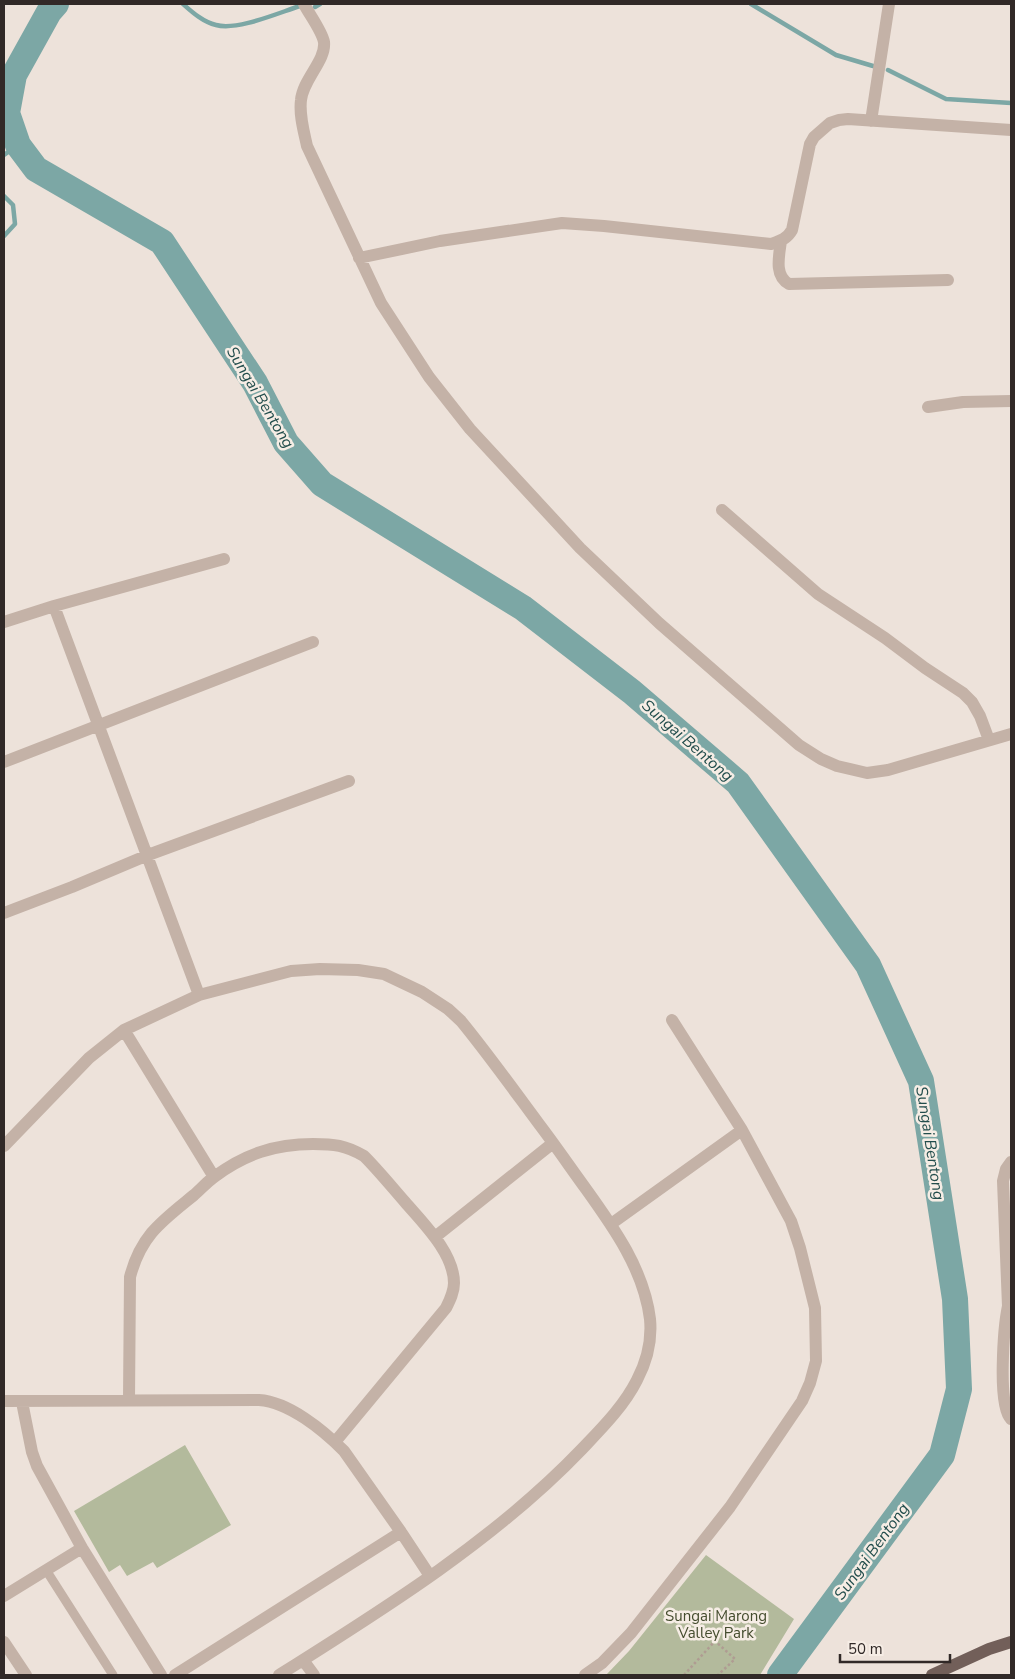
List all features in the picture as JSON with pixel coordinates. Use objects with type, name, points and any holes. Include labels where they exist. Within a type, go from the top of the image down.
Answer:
[{"type":"main road","points":[[932,1675],[989,1649],[1011,1642]]},
{"type":"street","points":[[304,4],[321,32],[324,42],[324,52],[308,78],[301,99],[302,122],[307,146],[381,303],[429,377],[470,429],[580,548],[659,623],[799,745],[829,763],[852,771],[867,773],[888,770],[1011,734]]},
{"type":"street","points":[[871,121],[889,4]]},
{"type":"street","points":[[359,258],[440,241],[562,223],[770,244],[781,241],[792,230],[810,144],[814,136],[824,127],[839,120],[1011,130]]},
{"type":"street","points":[[781,241],[780,276],[789,284],[948,280]]},
{"type":"street","points":[[928,407],[963,402],[1011,401]]},
{"type":"street","points":[[722,510],[818,594],[885,638],[925,668],[964,692],[980,716],[989,740]]},
{"type":"street","points":[[4,622],[54,606],[224,559]]},
{"type":"street","points":[[54,606],[199,995]]},
{"type":"street","points":[[4,762],[312,642]]},
{"type":"street","points":[[4,913],[148,855],[349,781]]},
{"type":"street","points":[[4,1146],[88,1058],[124,1030],[199,995],[291,971],[320,969],[358,970],[384,974],[422,992],[448,1009],[461,1021],[553,1143],[623,1241],[643,1289],[650,1318],[651,1338],[647,1357],[637,1380],[622,1404],[568,1463],[498,1526],[430,1576],[279,1675]]},
{"type":"street","points":[[585,1675],[602,1663],[631,1633],[724,1514],[802,1401],[810,1383],[816,1361],[815,1308],[791,1221],[742,1130],[672,1020]]},
{"type":"street","points":[[124,1030],[214,1177]]},
{"type":"street","points":[[611,1224],[742,1130]]},
{"type":"street","points":[[435,1237],[553,1143]]},
{"type":"street","points":[[129,1399],[130,1277],[134,1261],[142,1246],[164,1219],[214,1177],[242,1160],[270,1148],[291,1144],[340,1145],[364,1156],[435,1237],[452,1270],[454,1283],[452,1297],[446,1308],[335,1442]]},
{"type":"street","points":[[1011,1162],[1006,1169],[1003,1181],[1010,1305],[1004,1324],[1003,1395],[1004,1408],[1011,1419]]},
{"type":"street","points":[[4,1401],[129,1399],[269,1401],[288,1408],[335,1442],[352,1462],[430,1576]]},
{"type":"street","points":[[22,1402],[32,1452],[37,1466],[82,1548],[160,1675]]},
{"type":"street","points":[[176,1675],[401,1532]]},
{"type":"street","points":[[4,1596],[82,1548]]},
{"type":"street","points":[[4,1642],[26,1675]]},
{"type":"street","points":[[303,1660],[314,1675]]},
{"type":"lane","points":[[46,1570],[112,1675]]},
{"type":"path","points":[[684,1675],[715,1641],[735,1659],[718,1675]]},
{"type":"green space","points":[[185,1445],[231,1525],[157,1568],[153,1562],[127,1576],[120,1565],[109,1572],[74,1511]]},
{"type":"green space","name":"Sungai Marong Valley Park","points":[[706,1555],[794,1619],[760,1675],[606,1675],[629,1651]]},
{"type":"waterway","name":"Sungai Bentong","points":[[56,4],[49,12],[14,75],[7,113],[18,145],[36,169],[162,242],[255,383],[286,443],[322,484],[523,608],[632,692],[738,783],[868,965],[921,1081],[955,1299],[959,1389],[942,1455],[780,1675]]},
{"type":"waterway","points":[[183,4],[207,22],[225,26],[235,26],[258,20],[300,6]]},
{"type":"waterway","points":[[315,7],[320,4]]},
{"type":"waterway","points":[[751,4],[836,55],[873,66]]},
{"type":"waterway","points":[[888,70],[946,99],[1011,103]]},
{"type":"waterway","points":[[4,155],[18,145]]},
{"type":"waterway","points":[[4,196],[13,205],[15,224],[4,236]]}]
